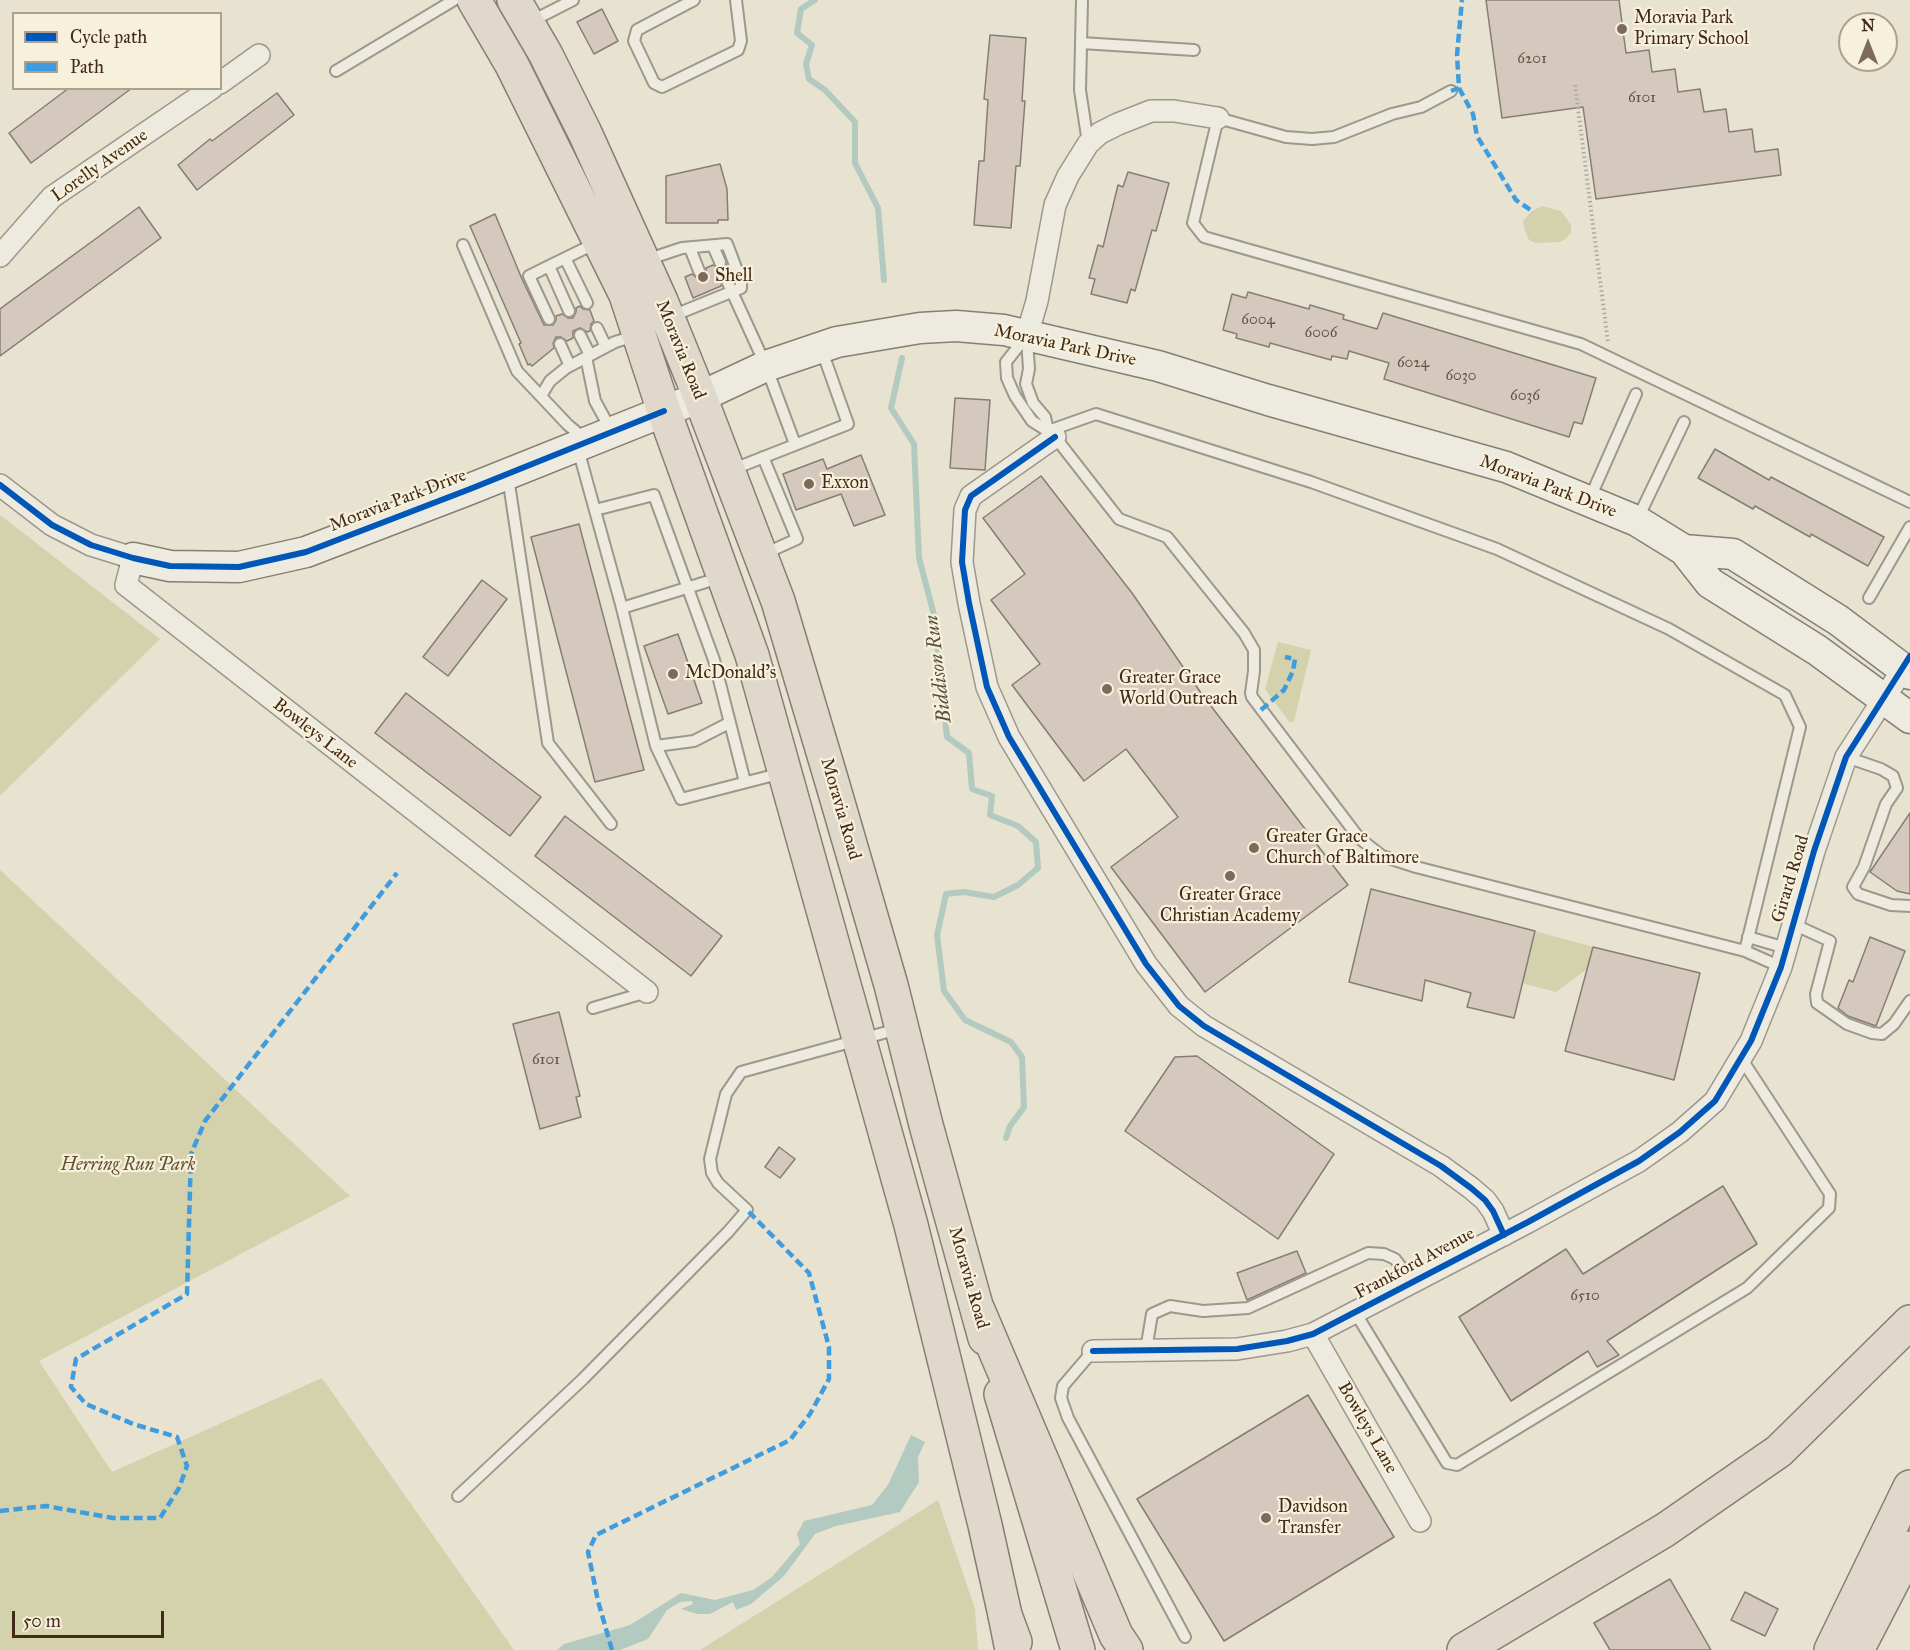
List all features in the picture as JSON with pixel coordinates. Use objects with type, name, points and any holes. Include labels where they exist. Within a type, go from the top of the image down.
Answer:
[{"type":"main road","name":"Moravia Road","points":[[474,0],[512,65],[626,296],[664,411],[752,655],[911,1225],[985,1524],[1005,1615],[1018,1650]]},
{"type":"main road","name":"Moravia Road","points":[[521,12],[585,133],[668,318],[778,601],[832,782],[978,1310],[1077,1650]]},
{"type":"main road","name":"Moravia Park Drive","points":[[133,558],[170,566],[239,567],[306,552],[700,397],[766,366],[837,342],[920,328],[956,326],[1004,330],[1158,366],[1268,400],[1506,467],[1637,521],[1684,550],[1710,583],[1817,650],[1910,718]]},
{"type":"main road","name":"Moravia Park Drive","points":[[1684,550],[1733,554],[1908,666]]},
{"type":"main road","points":[[978,1310],[1116,1635],[1126,1650]]},
{"type":"main road","points":[[1464,1650],[1665,1530],[1779,1451],[1910,1322]]},
{"type":"main road","points":[[1831,1650],[1910,1487]]},
{"type":"main road","points":[[1857,1650],[1910,1548]]},
{"type":"main road","points":[[1881,1650],[1910,1594]]},
{"type":"main road","points":[[1005,1615],[1012,1650]]},
{"type":"street","points":[[222,82],[259,55]]},
{"type":"street","name":"Lorelly Avenue","points":[[0,256],[52,197],[209,90]]},
{"type":"street","points":[[1027,335],[1037,301],[1055,205],[1068,176],[1088,144],[1100,133],[1151,111],[1174,111],[1218,118]]},
{"type":"street","points":[[1051,434],[971,496],[965,510],[963,562],[969,603],[987,687],[1009,737],[1146,964],[1179,1006],[1204,1026],[1440,1166],[1472,1188],[1493,1211],[1504,1234]]},
{"type":"street","points":[[0,485],[52,525],[91,544],[133,558]]},
{"type":"street","name":"Bowleys Lane","points":[[133,558],[126,585],[647,992]]},
{"type":"street","name":"Girard Road","points":[[1715,1101],[1751,1041],[1783,957],[1846,758],[1908,666]]},
{"type":"street","name":"Frankford Avenue","points":[[1093,1351],[1237,1349],[1287,1341],[1313,1334],[1639,1161],[1680,1132],[1715,1101]]},
{"type":"street","name":"Bowleys Lane","points":[[1313,1334],[1420,1521]]},
{"type":"lane","points":[[336,71],[454,0]]},
{"type":"lane","points":[[521,12],[573,0]]},
{"type":"lane","points":[[694,0],[637,30],[634,41],[654,83],[662,87],[738,50],[741,41],[736,0]]},
{"type":"lane","points":[[1082,0],[1080,90],[1088,144]]},
{"type":"lane","points":[[1081,43],[1194,50]]},
{"type":"lane","points":[[1451,91],[1421,107],[1392,114],[1334,137],[1312,139],[1286,137],[1218,118],[1193,224],[1204,237],[1581,344],[1910,502]]},
{"type":"lane","points":[[549,319],[529,276],[599,241]]},
{"type":"lane","points":[[463,244],[517,371],[568,425],[592,440]]},
{"type":"lane","points":[[643,261],[682,248],[727,244],[741,281],[741,288],[730,288],[709,296],[668,318]]},
{"type":"lane","points":[[712,246],[720,262]]},
{"type":"lane","points":[[690,248],[699,271]]},
{"type":"lane","points":[[565,258],[587,303]]},
{"type":"lane","points":[[549,266],[569,310]]},
{"type":"lane","points":[[730,288],[766,366],[795,444]]},
{"type":"lane","points":[[597,328],[606,347]]},
{"type":"lane","points":[[541,396],[550,381],[570,366],[606,347],[639,334]]},
{"type":"lane","points":[[580,335],[588,356],[595,401],[592,440],[595,510],[656,746],[681,799],[785,772]]},
{"type":"lane","points":[[1027,335],[1006,362],[1007,378],[1015,396],[1032,421],[1051,434],[1119,519],[1167,537],[1244,633],[1254,650],[1252,697],[1359,838],[1382,856],[1416,867],[1745,951],[1783,957]]},
{"type":"lane","points":[[1027,335],[1029,369],[1026,384],[1033,403],[1045,417],[1051,434]]},
{"type":"lane","points":[[560,344],[570,366]]},
{"type":"lane","points":[[728,471],[848,424],[821,348]]},
{"type":"lane","points":[[1589,501],[1636,394]]},
{"type":"lane","points":[[1051,434],[1096,414],[1321,485],[1497,549],[1669,629],[1785,695],[1800,727],[1745,951]]},
{"type":"lane","points":[[1637,521],[1684,422]]},
{"type":"lane","points":[[760,556],[797,539],[763,457]]},
{"type":"lane","points":[[508,474],[548,743],[611,824]]},
{"type":"lane","points":[[595,510],[654,495],[714,660],[745,782]]},
{"type":"lane","points":[[1869,598],[1910,527]]},
{"type":"lane","points":[[622,609],[723,576]]},
{"type":"lane","points":[[656,746],[694,741],[729,723]]},
{"type":"lane","points":[[1846,758],[1881,769],[1893,776],[1897,788],[1886,804],[1864,867],[1853,887],[1858,894],[1891,905],[1910,906]]},
{"type":"lane","points":[[1793,924],[1830,941],[1816,994],[1817,1003],[1847,1024],[1882,1034],[1894,1024],[1910,1001]]},
{"type":"lane","points":[[1748,937],[1783,957]]},
{"type":"lane","points":[[593,1008],[647,992]]},
{"type":"lane","points":[[458,1496],[583,1379],[747,1210],[717,1183],[712,1173],[710,1159],[726,1094],[741,1072],[901,1028]]},
{"type":"lane","points":[[1355,1312],[1447,1463],[1457,1465],[1747,1288],[1829,1208],[1830,1194],[1741,1058]]},
{"type":"lane","points":[[1146,1350],[1152,1314],[1170,1306],[1203,1311],[1248,1308],[1368,1253],[1384,1254],[1395,1259],[1412,1282]]},
{"type":"lane","points":[[1093,1351],[1063,1386],[1060,1398],[1068,1418],[1185,1637]]},
{"type":"path","points":[[1575,85],[1610,358]]},
{"type":"green space","points":[[1542,206],[1561,211],[1571,225],[1571,232],[1566,239],[1559,242],[1535,243],[1529,240],[1523,221],[1532,211]]},
{"type":"green space","points":[[0,515],[160,639],[0,796]]},
{"type":"green space","points":[[1278,642],[1311,650],[1294,721],[1290,723],[1265,689]]},
{"type":"green space","name":"Herring Run Park","points":[[0,870],[350,1196],[39,1361],[112,1472],[322,1378],[514,1650],[0,1650]]},
{"type":"green space","points":[[1535,931],[1593,947],[1587,969],[1556,992],[1522,983]]},
{"type":"green space","points":[[938,1500],[975,1609],[978,1650],[700,1650]]},
{"type":"shaded area","points":[[911,1435],[925,1442],[918,1457],[919,1482],[900,1512],[836,1526],[815,1534],[784,1576],[751,1604],[736,1610],[733,1602],[710,1614],[697,1614],[681,1609],[693,1604],[692,1601],[680,1602],[667,1610],[648,1639],[620,1650],[557,1650],[564,1644],[630,1625],[681,1593],[715,1600],[753,1590],[772,1577],[800,1544],[797,1534],[804,1521],[872,1505],[888,1485]]},
{"type":"building","points":[[1486,0],[1619,0],[1626,53],[1649,50],[1652,72],[1675,69],[1678,92],[1700,89],[1704,112],[1726,109],[1729,132],[1752,129],[1755,152],[1778,149],[1781,175],[1596,199],[1583,107],[1502,118]]},
{"type":"building","points":[[602,9],[618,41],[594,54],[577,22]]},
{"type":"building","points":[[990,35],[1026,38],[1022,101],[1025,101],[1020,166],[1016,166],[1011,228],[974,225],[979,161],[984,161],[988,100],[984,99]]},
{"type":"building","points":[[66,90],[129,90],[31,163],[9,133]]},
{"type":"building","points":[[277,93],[294,115],[197,190],[178,165],[210,139],[212,141]]},
{"type":"building","points":[[720,164],[727,189],[728,220],[718,220],[718,223],[666,223],[666,176]]},
{"type":"building","points":[[1128,172],[1169,183],[1156,231],[1152,230],[1135,291],[1131,289],[1127,303],[1091,294],[1095,279],[1089,278],[1098,245],[1103,247],[1118,185],[1123,187]]},
{"type":"building","points":[[139,207],[161,238],[0,356],[0,309]]},
{"type":"building","points":[[495,214],[544,325],[553,325],[556,316],[562,314],[573,318],[576,308],[580,306],[590,310],[594,321],[590,331],[587,332],[580,328],[573,331],[573,338],[567,341],[556,337],[553,343],[554,348],[532,366],[528,365],[519,344],[521,343],[470,226]]},
{"type":"building","points":[[713,265],[720,269],[727,265],[731,276],[722,278],[721,286],[693,298],[685,277],[692,274],[697,278],[702,278],[706,273],[706,268]]},
{"type":"building","points":[[1248,292],[1309,309],[1310,305],[1344,315],[1343,319],[1377,329],[1383,313],[1596,378],[1582,424],[1574,422],[1569,437],[1384,379],[1389,363],[1349,351],[1347,359],[1332,356],[1331,360],[1270,343],[1269,347],[1236,338],[1237,334],[1223,330],[1232,294],[1246,298]]},
{"type":"building","points":[[955,398],[990,400],[985,470],[950,468]]},
{"type":"building","points":[[1715,449],[1769,480],[1771,477],[1884,537],[1868,566],[1755,506],[1753,509],[1698,478]]},
{"type":"building","points":[[861,455],[885,515],[854,526],[841,494],[796,510],[783,474],[823,459],[827,469]]},
{"type":"building","points":[[1041,476],[1132,593],[1201,693],[1348,885],[1205,992],[1111,867],[1178,817],[1126,749],[1084,781],[1012,685],[1040,664],[991,600],[1025,574],[983,518]]},
{"type":"building","points":[[579,524],[644,770],[595,782],[531,537]]},
{"type":"building","points":[[482,580],[507,599],[448,676],[423,657]]},
{"type":"building","name":"McDonald's","points":[[678,634],[702,703],[668,714],[644,646]]},
{"type":"building","points":[[406,693],[541,797],[510,836],[375,733]]},
{"type":"building","points":[[1910,813],[1910,894],[1897,891],[1870,872]]},
{"type":"building","points":[[565,816],[722,936],[691,976],[535,856]]},
{"type":"building","points":[[1371,889],[1535,931],[1514,1018],[1467,1007],[1471,993],[1425,980],[1422,1001],[1349,982]]},
{"type":"building","points":[[1870,937],[1905,951],[1876,1026],[1848,1016],[1838,1008],[1849,980],[1853,982]]},
{"type":"building","points":[[1593,947],[1700,973],[1674,1080],[1565,1051]]},
{"type":"building","points":[[559,1012],[580,1096],[576,1097],[581,1117],[540,1129],[513,1024]]},
{"type":"building","points":[[1197,1056],[1334,1154],[1278,1239],[1125,1131],[1175,1057]]},
{"type":"building","points":[[779,1147],[795,1159],[780,1178],[765,1167]]},
{"type":"building","points":[[1723,1186],[1757,1244],[1607,1341],[1619,1355],[1597,1367],[1588,1351],[1511,1401],[1459,1317],[1566,1249],[1583,1274]]},
{"type":"building","points":[[1297,1251],[1306,1273],[1247,1300],[1237,1273]]},
{"type":"building","name":"Davidson Transfer","points":[[1308,1395],[1394,1537],[1224,1641],[1137,1499]]},
{"type":"building","points":[[1670,1579],[1711,1650],[1610,1650],[1594,1623]]},
{"type":"building","points":[[1745,1592],[1778,1609],[1765,1636],[1731,1620]]},
{"type":"waterway","name":"Biddison Run","points":[[815,0],[801,9],[797,33],[812,45],[806,64],[809,79],[825,90],[855,122],[855,163],[878,208],[884,280]]},
{"type":"waterway","name":"Biddison Run","points":[[902,358],[891,408],[914,444],[919,558],[934,615],[947,737],[969,753],[972,789],[992,796],[990,815],[1018,826],[1036,842],[1038,868],[1018,885],[994,897],[964,892],[946,894],[937,935],[944,991],[965,1020],[1011,1042],[1022,1057],[1024,1107],[1010,1126],[1006,1138]]},
{"type":"marked path","points":[[1451,91],[1459,88],[1457,55],[1462,0]]},
{"type":"marked path","points":[[1459,88],[1473,114],[1477,136],[1516,200],[1532,211]]},
{"type":"marked path","points":[[1261,710],[1284,690],[1293,671],[1295,659],[1285,657]]},
{"type":"marked path","points":[[0,1511],[46,1506],[113,1518],[160,1518],[179,1488],[187,1466],[177,1437],[133,1424],[86,1404],[71,1387],[76,1359],[187,1294],[191,1154],[205,1121],[397,873]]},
{"type":"marked path","points":[[612,1650],[598,1601],[588,1552],[596,1535],[790,1440],[810,1414],[829,1379],[829,1347],[809,1273],[747,1210]]},
{"type":"cycle path","points":[[0,485],[52,525],[91,545],[170,566],[239,567],[306,552],[664,411]]},
{"type":"cycle path","points":[[1055,437],[971,496],[965,510],[962,562],[969,603],[987,687],[1009,737],[1146,964],[1179,1006],[1204,1026],[1441,1166],[1485,1200],[1504,1235]]},
{"type":"cycle path","points":[[1093,1351],[1237,1349],[1287,1341],[1313,1334],[1528,1222],[1639,1161],[1680,1132],[1715,1101],[1751,1041],[1781,967],[1814,851],[1846,757],[1910,656]]},
{"type":"place","name":"Moravia Park Primary School","points":[[1622,29]]},
{"type":"place","name":"Shell","points":[[703,277]]},
{"type":"place","name":"Exxon","points":[[809,484]]},
{"type":"place","name":"McDonald's","points":[[673,674]]},
{"type":"place","name":"Greater Grace World Outreach","points":[[1107,689]]},
{"type":"place","name":"Greater Grace Church of Baltimore","points":[[1254,848]]},
{"type":"place","name":"Greater Grace Christian Academy","points":[[1230,876]]},
{"type":"place","name":"Davidson Transfer","points":[[1266,1518]]}]
